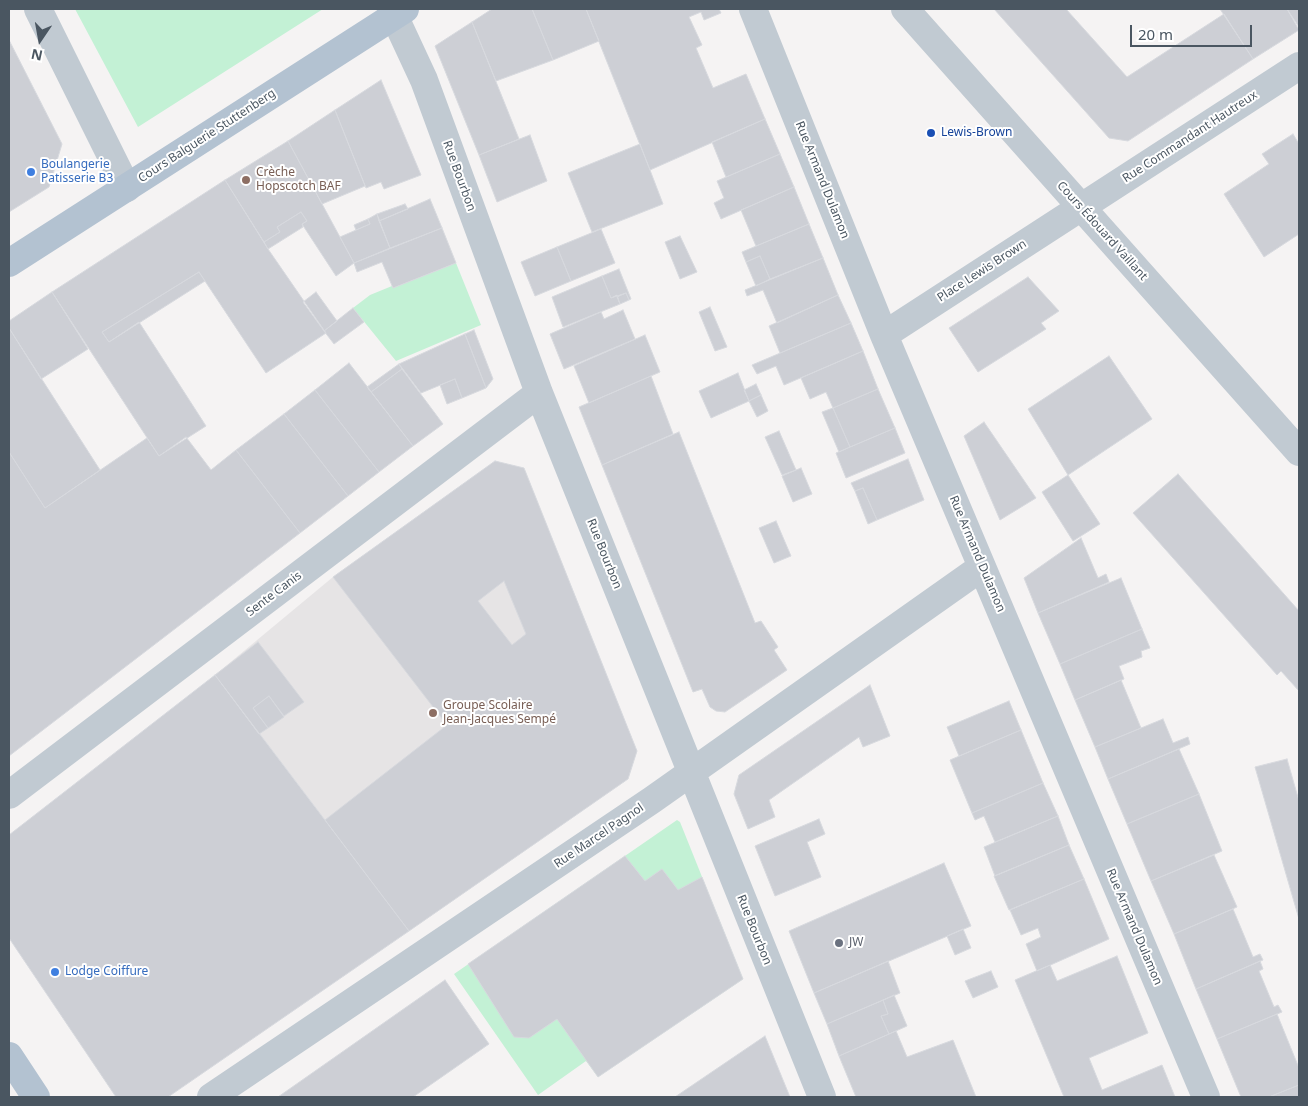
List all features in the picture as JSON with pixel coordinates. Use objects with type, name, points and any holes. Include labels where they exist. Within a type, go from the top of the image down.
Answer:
[{"type":"main road","name":"Cours Balguerie Stuttenberg","points":[[9,263],[397,11]]},
{"type":"main road","points":[[9,1056],[36,1097]]},
{"type":"street","points":[[38,9],[127,188]]},
{"type":"street","name":"Rue Armand Dulamon","points":[[753,9],[884,335],[1206,1097]]},
{"type":"street","name":"Cours Édouard Vaillant","points":[[905,9],[1299,452]]},
{"type":"street","name":"Rue Bourbon","points":[[397,11],[539,393],[822,1097]]},
{"type":"street","name":"Rue Commandant Hautreux","points":[[1081,207],[1299,66]]},
{"type":"street","name":"Place Lewis Brown","points":[[884,335],[1081,207]]},
{"type":"street","name":"Sente Canis","points":[[9,795],[539,393]]},
{"type":"street","name":"Rue Marcel Pagnol","points":[[211,1097],[691,773],[982,567]]},
{"type":"shaded area","name":"Groupe Scolaire Jean-Jacques Sempé","points":[[495,461],[524,468],[637,751],[628,779],[409,931],[215,675],[333,577]]},
{"type":"green space","points":[[75,9],[323,9],[138,127]]},
{"type":"green space","points":[[456,263],[481,325],[396,361],[353,308],[370,295]]},
{"type":"green space","points":[[677,820],[680,822],[743,979],[598,1077],[586,1061],[538,1095],[454,974]]},
{"type":"building","points":[[492,9],[532,9],[553,60],[496,81],[472,22]]},
{"type":"building","points":[[532,9],[586,9],[599,41],[553,60]]},
{"type":"building","points":[[586,9],[719,9],[721,13],[704,20],[701,12],[689,17],[702,45],[696,48],[713,88],[746,74],[765,119],[650,170]]},
{"type":"building","points":[[994,9],[1066,9],[1127,77],[1224,14],[1253,59],[1128,141],[1109,138]]},
{"type":"building","points":[[1220,9],[1287,9],[1299,30],[1253,59]]},
{"type":"building","points":[[1287,9],[1299,9],[1299,27]]},
{"type":"building","points":[[472,22],[519,139],[479,155],[435,46]]},
{"type":"building","points":[[9,40],[62,144],[49,187],[9,212]]},
{"type":"building","points":[[381,80],[421,175],[384,189],[381,182],[366,188],[335,110]]},
{"type":"building","points":[[335,110],[365,186],[322,204],[288,141]]},
{"type":"building","points":[[765,119],[780,154],[726,177],[712,142]]},
{"type":"building","points":[[1293,134],[1299,144],[1299,234],[1264,257],[1224,194],[1269,164],[1262,154]]},
{"type":"building","points":[[530,135],[547,181],[497,202],[479,155]]},
{"type":"building","points":[[288,141],[354,263],[336,276],[302,224],[307,221],[301,212],[277,227],[280,232],[264,242],[225,180]]},
{"type":"building","points":[[640,144],[663,204],[592,232],[568,173]]},
{"type":"building","points":[[780,154],[794,187],[721,219],[714,203],[724,198],[717,181]]},
{"type":"building","points":[[225,180],[268,249],[326,333],[266,373],[199,272],[102,332],[109,342],[139,322],[206,426],[159,456],[52,292]]},
{"type":"building","points":[[794,187],[809,224],[756,246],[741,210]]},
{"type":"building","points":[[430,199],[442,228],[390,248],[379,221]]},
{"type":"building","points":[[405,204],[408,209],[379,221],[377,214]]},
{"type":"building","points":[[301,212],[307,221],[302,224],[303,227],[268,249],[264,242],[280,232],[277,227]]},
{"type":"building","points":[[377,214],[390,248],[354,263],[340,237],[370,224],[368,219]]},
{"type":"building","points":[[368,219],[370,224],[356,230],[354,225]]},
{"type":"building","points":[[809,224],[823,258],[770,279],[760,256],[746,262],[742,252]]},
{"type":"building","points":[[442,228],[456,263],[393,288],[382,262],[357,272],[354,263]]},
{"type":"building","points":[[601,229],[615,263],[571,281],[557,247]]},
{"type":"building","points":[[680,236],[697,272],[680,279],[665,242]]},
{"type":"building","points":[[557,247],[571,281],[535,296],[521,262]]},
{"type":"building","points":[[760,256],[770,279],[756,286],[746,262]]},
{"type":"building","points":[[823,258],[838,295],[777,323],[763,290],[747,296],[745,290]]},
{"type":"building","points":[[619,269],[631,299],[629,300],[626,293],[611,298],[602,276]]},
{"type":"building","points":[[199,272],[205,281],[109,342],[102,332]]},
{"type":"building","points":[[602,276],[611,298],[617,295],[620,304],[563,327],[552,297]]},
{"type":"building","points":[[1028,277],[1059,311],[1041,323],[1046,329],[978,372],[949,328]]},
{"type":"building","points":[[52,292],[88,349],[41,379],[9,328],[9,321]]},
{"type":"building","points":[[316,292],[337,321],[324,331],[303,302]]},
{"type":"building","points":[[626,293],[629,300],[620,304],[617,297]]},
{"type":"building","points":[[838,295],[851,323],[780,353],[769,326]]},
{"type":"building","points":[[710,307],[727,347],[715,351],[699,312]]},
{"type":"building","points":[[353,308],[364,322],[334,344],[324,331]]},
{"type":"building","points":[[623,310],[635,339],[564,369],[550,334],[601,312],[604,319]]},
{"type":"building","points":[[851,323],[863,351],[784,385],[776,366],[757,374],[752,365]]},
{"type":"building","points":[[9,328],[100,470],[45,508],[9,452]]},
{"type":"building","points":[[474,330],[493,379],[486,388],[465,334]]},
{"type":"building","points":[[465,334],[486,388],[462,398],[455,379],[421,393],[399,364]]},
{"type":"building","points":[[645,335],[660,372],[589,403],[574,366]]},
{"type":"building","points":[[863,351],[878,389],[833,408],[826,392],[810,399],[801,378]]},
{"type":"building","points":[[1109,356],[1152,419],[1068,475],[1028,409]]},
{"type":"building","points":[[349,363],[413,446],[379,472],[315,390]]},
{"type":"building","points":[[399,364],[402,369],[371,392],[367,387]]},
{"type":"building","points":[[402,369],[443,424],[413,446],[371,392]]},
{"type":"building","points":[[738,373],[749,401],[711,418],[699,391]]},
{"type":"building","points":[[651,376],[673,434],[602,465],[579,407]]},
{"type":"building","points":[[455,379],[462,398],[447,404],[440,385]]},
{"type":"building","points":[[756,384],[761,395],[749,401],[744,390]]},
{"type":"building","points":[[878,389],[895,428],[850,447],[833,408]]},
{"type":"building","points":[[315,390],[379,472],[348,496],[284,414]]},
{"type":"building","points":[[761,395],[768,411],[757,417],[749,401]]},
{"type":"building","points":[[833,408],[850,447],[839,452],[822,412]]},
{"type":"building","points":[[284,414],[348,496],[300,533],[236,450]]},
{"type":"building","points":[[984,422],[1036,498],[1000,520],[964,436]]},
{"type":"building","points":[[895,428],[905,453],[846,478],[836,453]]},
{"type":"building","points":[[779,431],[796,470],[782,475],[765,437]]},
{"type":"building","points":[[679,432],[755,623],[761,621],[778,647],[774,650],[787,670],[725,712],[716,711],[710,707],[702,689],[693,692],[602,465]]},
{"type":"building","points":[[186,437],[211,470],[236,450],[300,533],[9,756],[9,452],[45,508],[147,438],[159,456]]},
{"type":"building","points":[[908,459],[924,500],[877,520],[863,488],[855,491],[851,483]]},
{"type":"building","name":"Groupe Scolaire Jean-Jacques Sempé","points":[[495,461],[524,468],[637,751],[628,779],[409,931],[325,820],[447,725],[333,577]],"holes":[[[504,581],[526,634],[512,645],[478,601]]]},
{"type":"building","points":[[801,468],[812,494],[793,502],[782,476]]},
{"type":"building","points":[[1178,474],[1299,611],[1299,691],[1281,671],[1277,675],[1133,513]]},
{"type":"building","points":[[1068,475],[1100,524],[1073,541],[1042,492]]},
{"type":"building","points":[[863,488],[877,520],[868,524],[855,491]]},
{"type":"building","points":[[776,521],[791,556],[774,563],[759,528]]},
{"type":"building","points":[[1081,538],[1098,578],[1106,574],[1109,582],[1038,613],[1024,578]]},
{"type":"building","points":[[1121,578],[1142,629],[1060,664],[1038,613]]},
{"type":"building","points":[[1142,629],[1150,648],[1141,651],[1142,657],[1119,666],[1124,679],[1075,700],[1060,664]]},
{"type":"building","points":[[258,642],[304,702],[284,716],[269,696],[253,708],[268,728],[259,734],[215,675]]},
{"type":"building","points":[[215,675],[409,931],[168,1097],[116,1097],[9,938],[9,835]]},
{"type":"building","points":[[1121,680],[1141,728],[1095,747],[1075,700]]},
{"type":"building","points":[[870,685],[890,736],[863,747],[859,737],[769,800],[775,817],[748,829],[734,794],[739,775]]},
{"type":"building","points":[[269,696],[284,717],[268,728],[253,708]]},
{"type":"building","points":[[1009,701],[1021,730],[959,756],[947,727]]},
{"type":"building","points":[[1163,719],[1173,743],[1188,737],[1190,744],[1108,779],[1095,747]]},
{"type":"building","points":[[1021,730],[1043,783],[972,813],[950,760]]},
{"type":"building","points":[[1179,749],[1199,794],[1127,824],[1108,779]]},
{"type":"building","points":[[1287,759],[1299,801],[1299,919],[1255,767]]},
{"type":"building","points":[[1043,783],[1058,816],[995,842],[984,816],[975,820],[972,813]]},
{"type":"building","points":[[1199,794],[1222,851],[1151,881],[1127,824]]},
{"type":"building","points":[[1058,816],[1069,845],[995,876],[984,847]]},
{"type":"building","points":[[819,819],[825,834],[807,842],[821,877],[775,896],[755,846]]},
{"type":"building","points":[[1069,845],[1084,879],[1009,910],[994,876]]},
{"type":"building","points":[[1214,855],[1237,907],[1174,934],[1151,881]]},
{"type":"building","points":[[625,856],[645,881],[662,869],[678,890],[702,877],[743,979],[598,1077],[557,1019],[529,1038],[514,1037],[468,964]]},
{"type":"building","points":[[944,863],[971,926],[814,993],[789,931]]},
{"type":"building","points":[[1084,879],[1109,939],[1037,971],[1026,944],[1041,937],[1038,928],[1021,935],[1010,910]]},
{"type":"building","points":[[1233,909],[1253,957],[1260,954],[1263,960],[1196,989],[1174,934]]},
{"type":"building","points":[[963,929],[971,948],[955,955],[947,936]]},
{"type":"building","points":[[1117,956],[1148,1033],[1089,1058],[1102,1090],[1162,1065],[1175,1097],[1064,1097],[1015,980],[1050,965],[1057,981]]},
{"type":"building","points":[[888,961],[900,993],[827,1024],[814,993]]},
{"type":"building","points":[[1260,961],[1263,969],[1259,971],[1274,1007],[1278,1005],[1282,1012],[1217,1039],[1196,989]]},
{"type":"building","points":[[991,971],[998,987],[973,998],[965,981]]},
{"type":"building","points":[[445,980],[489,1044],[413,1097],[278,1097]]},
{"type":"building","points":[[894,995],[907,1026],[889,1034],[881,1016],[888,1014],[883,1000]]},
{"type":"building","points":[[883,1000],[888,1014],[881,1016],[889,1034],[839,1056],[827,1024]]},
{"type":"building","points":[[1277,1014],[1299,1068],[1299,1085],[1269,1097],[1241,1097],[1217,1039]]},
{"type":"building","points":[[896,1031],[907,1057],[953,1040],[976,1097],[856,1097],[839,1056]]},
{"type":"building","points":[[765,1036],[790,1097],[675,1097]]},
{"type":"building","points":[[1299,1085],[1299,1097],[1269,1097]]},
{"type":"place","name":"Lewis-Brown","points":[[931,133]]},
{"type":"place","name":"Boulangerie Patisserie B3","points":[[31,172]]},
{"type":"place","name":"Crèche Hopscotch BAF","points":[[246,180]]},
{"type":"place","name":"Groupe Scolaire Jean-Jacques Sempé","points":[[433,713]]},
{"type":"place","name":"JW","points":[[839,943]]},
{"type":"place","name":"Lodge Coiffure","points":[[55,972]]}]
